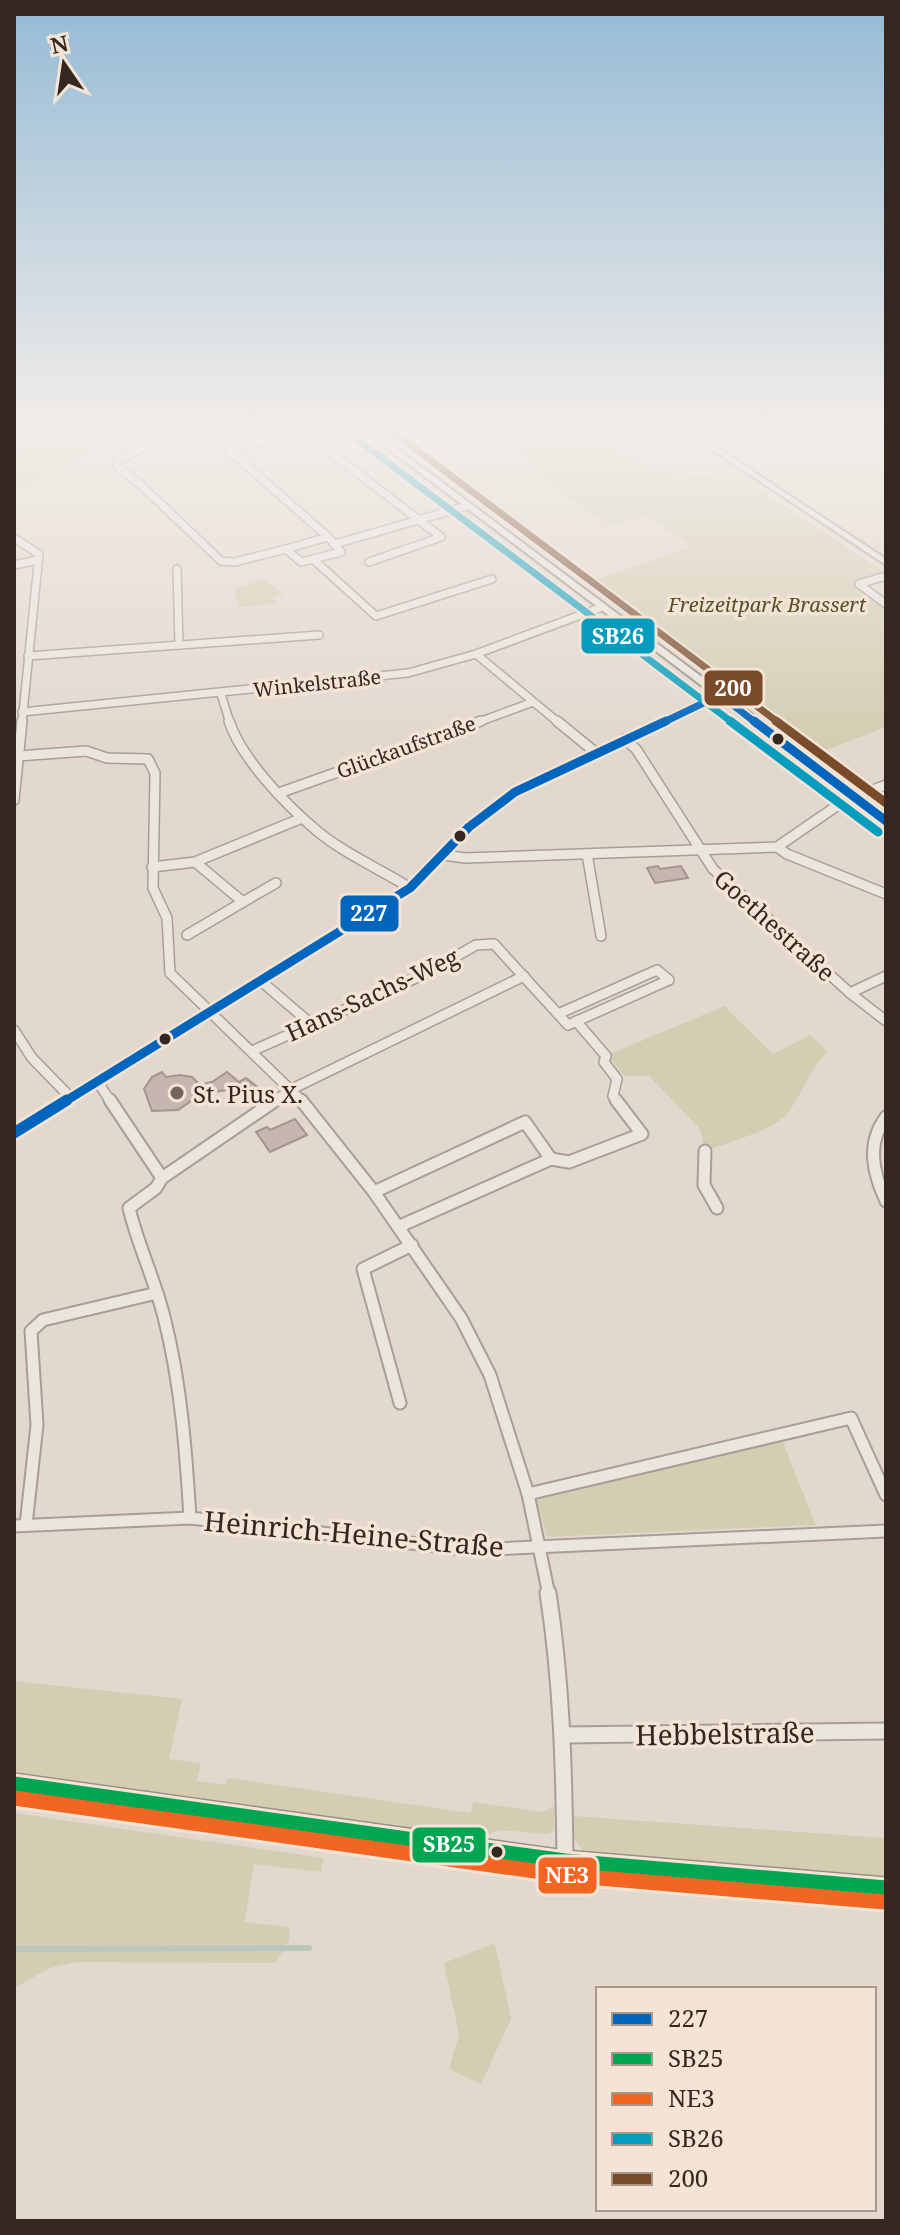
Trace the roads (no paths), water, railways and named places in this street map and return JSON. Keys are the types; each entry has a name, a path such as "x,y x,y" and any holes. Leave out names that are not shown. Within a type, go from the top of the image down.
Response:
{"main road":[{"path":"503,533 886,821"},
{"path":"14,1784 565,1861 886,1888"}],"street":[{"path":"192,533 221,561 235,562 328,537"},
{"path":"286,549 301,562 341,552 324,533"},
{"path":"335,544 372,533"},
{"path":"369,562 441,537 436,533"},
{"path":"841,533 886,563"},
{"path":"14,538 39,554 14,800"},
{"path":"14,565 38,560"},
{"path":"314,560 376,616 492,579"},
{"path":"177,569 179,645"},
{"path":"886,576 859,584 886,604"},
{"name":"Winkelstraße","path":"22,712 408,673 476,654 602,607"},
{"path":"28,656 300,632 319,635"},
{"path":"476,654 595,752"},
{"path":"14,686 24,685"},
{"path":"221,694 236,742 302,818 317,831 410,888"},
{"path":"14,1133 410,888 469,827 502,801 546,775 720,695"},
{"name":"Glückaufstraße","path":"279,793 533,702"},
{"name":"Goethestraße","path":"624,739 636,749 713,869 850,993 886,1021"},
{"path":"18,756 90,752 107,758 148,759 155,773 153,888 162,898 171,938 170,973 292,1089 374,1192 461,1318 490,1375 528,1494 541,1548 559,1661 564,1735 565,1861"},
{"path":"444,855 465,858 777,847 844,801 886,785"},
{"path":"152,867 195,862 302,818"},
{"path":"777,847 787,854 886,894"},
{"path":"587,854 601,936"},
{"path":"195,862 243,902"},
{"path":"187,935 276,883"},
{"name":"Hans-Sachs-Weg","path":"252,1051 425,974 476,945 494,944 524,976"},
{"path":"558,1014 657,970 669,980 572,1023"},
{"path":"190,1518 183,1403 157,1293 134,1232 129,1208 156,1188 162,1178 292,1089 524,976 558,1014 572,1023 606,1056 604,1062 617,1079 613,1096 642,1134 569,1162 551,1159 400,1226"},
{"path":"850,993 886,976"},
{"path":"261,981 310,1023"},
{"path":"14,1030 32,1058 71,1098"},
{"path":"97,1081 162,1178"},
{"path":"886,1117 874,1138 872,1152 873,1170 886,1201"},
{"path":"374,1192 525,1122 551,1159"},
{"path":"705,1151 704,1185 717,1208"},
{"path":"400,1403 363,1269 412,1245"},
{"path":"20,1526 37,1425 31,1331 43,1320 157,1293"},
{"path":"528,1494 851,1418 886,1495"},
{"name":"Heinrich-Heine-Straße","path":"20,1526 190,1518 471,1550 886,1531"},
{"name":"Hebbelstraße","path":"564,1735 886,1731"}],"waterway":[{"path":"14,1949 309,1948"}],"place":[{"name":"St. Pius X.","path":"177,1093"}],"park label":[{"name":"Freizeitpark Brassert","path":"767,604"}]}
